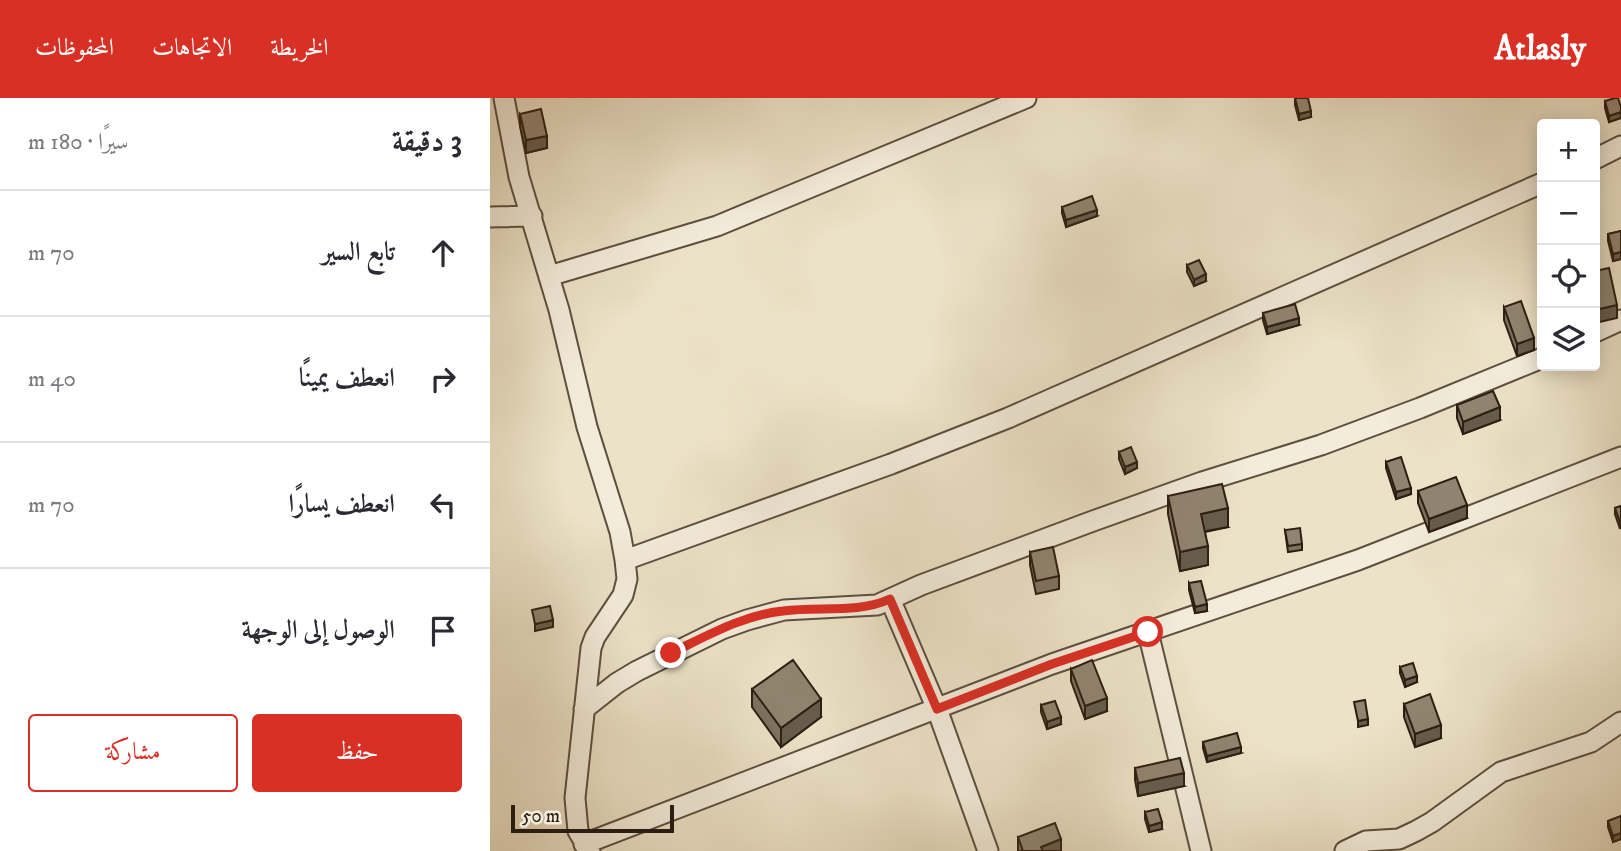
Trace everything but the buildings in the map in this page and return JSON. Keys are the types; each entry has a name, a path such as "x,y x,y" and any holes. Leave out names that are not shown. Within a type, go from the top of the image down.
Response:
{"street":[{"path":"549,275 717,226 1026,98"},
{"path":"505,100 515,160 549,275 587,427 620,532 625,559 627,579 623,595 595,637 591,648 575,798 578,831 587,848 1052,664 1358,560 1621,457"},
{"path":"1600,156 1621,146"},
{"path":"625,559 891,464 1008,418 1537,186"},
{"path":"490,217 532,216"},
{"path":"1600,330 1621,320"},
{"path":"584,709 637,671 722,629 784,610 868,607 1202,482 1321,444 1537,360"},
{"path":"890,599 937,709 988,851"},
{"path":"1148,632 1201,851"},
{"path":"1351,849 1366,841 1399,838 1416,831 1501,772 1591,741 1621,722"}],"route":[{"path":"671,653 722,629 766,614 784,610 868,607 890,599 937,709 1052,664 1148,632"}]}
